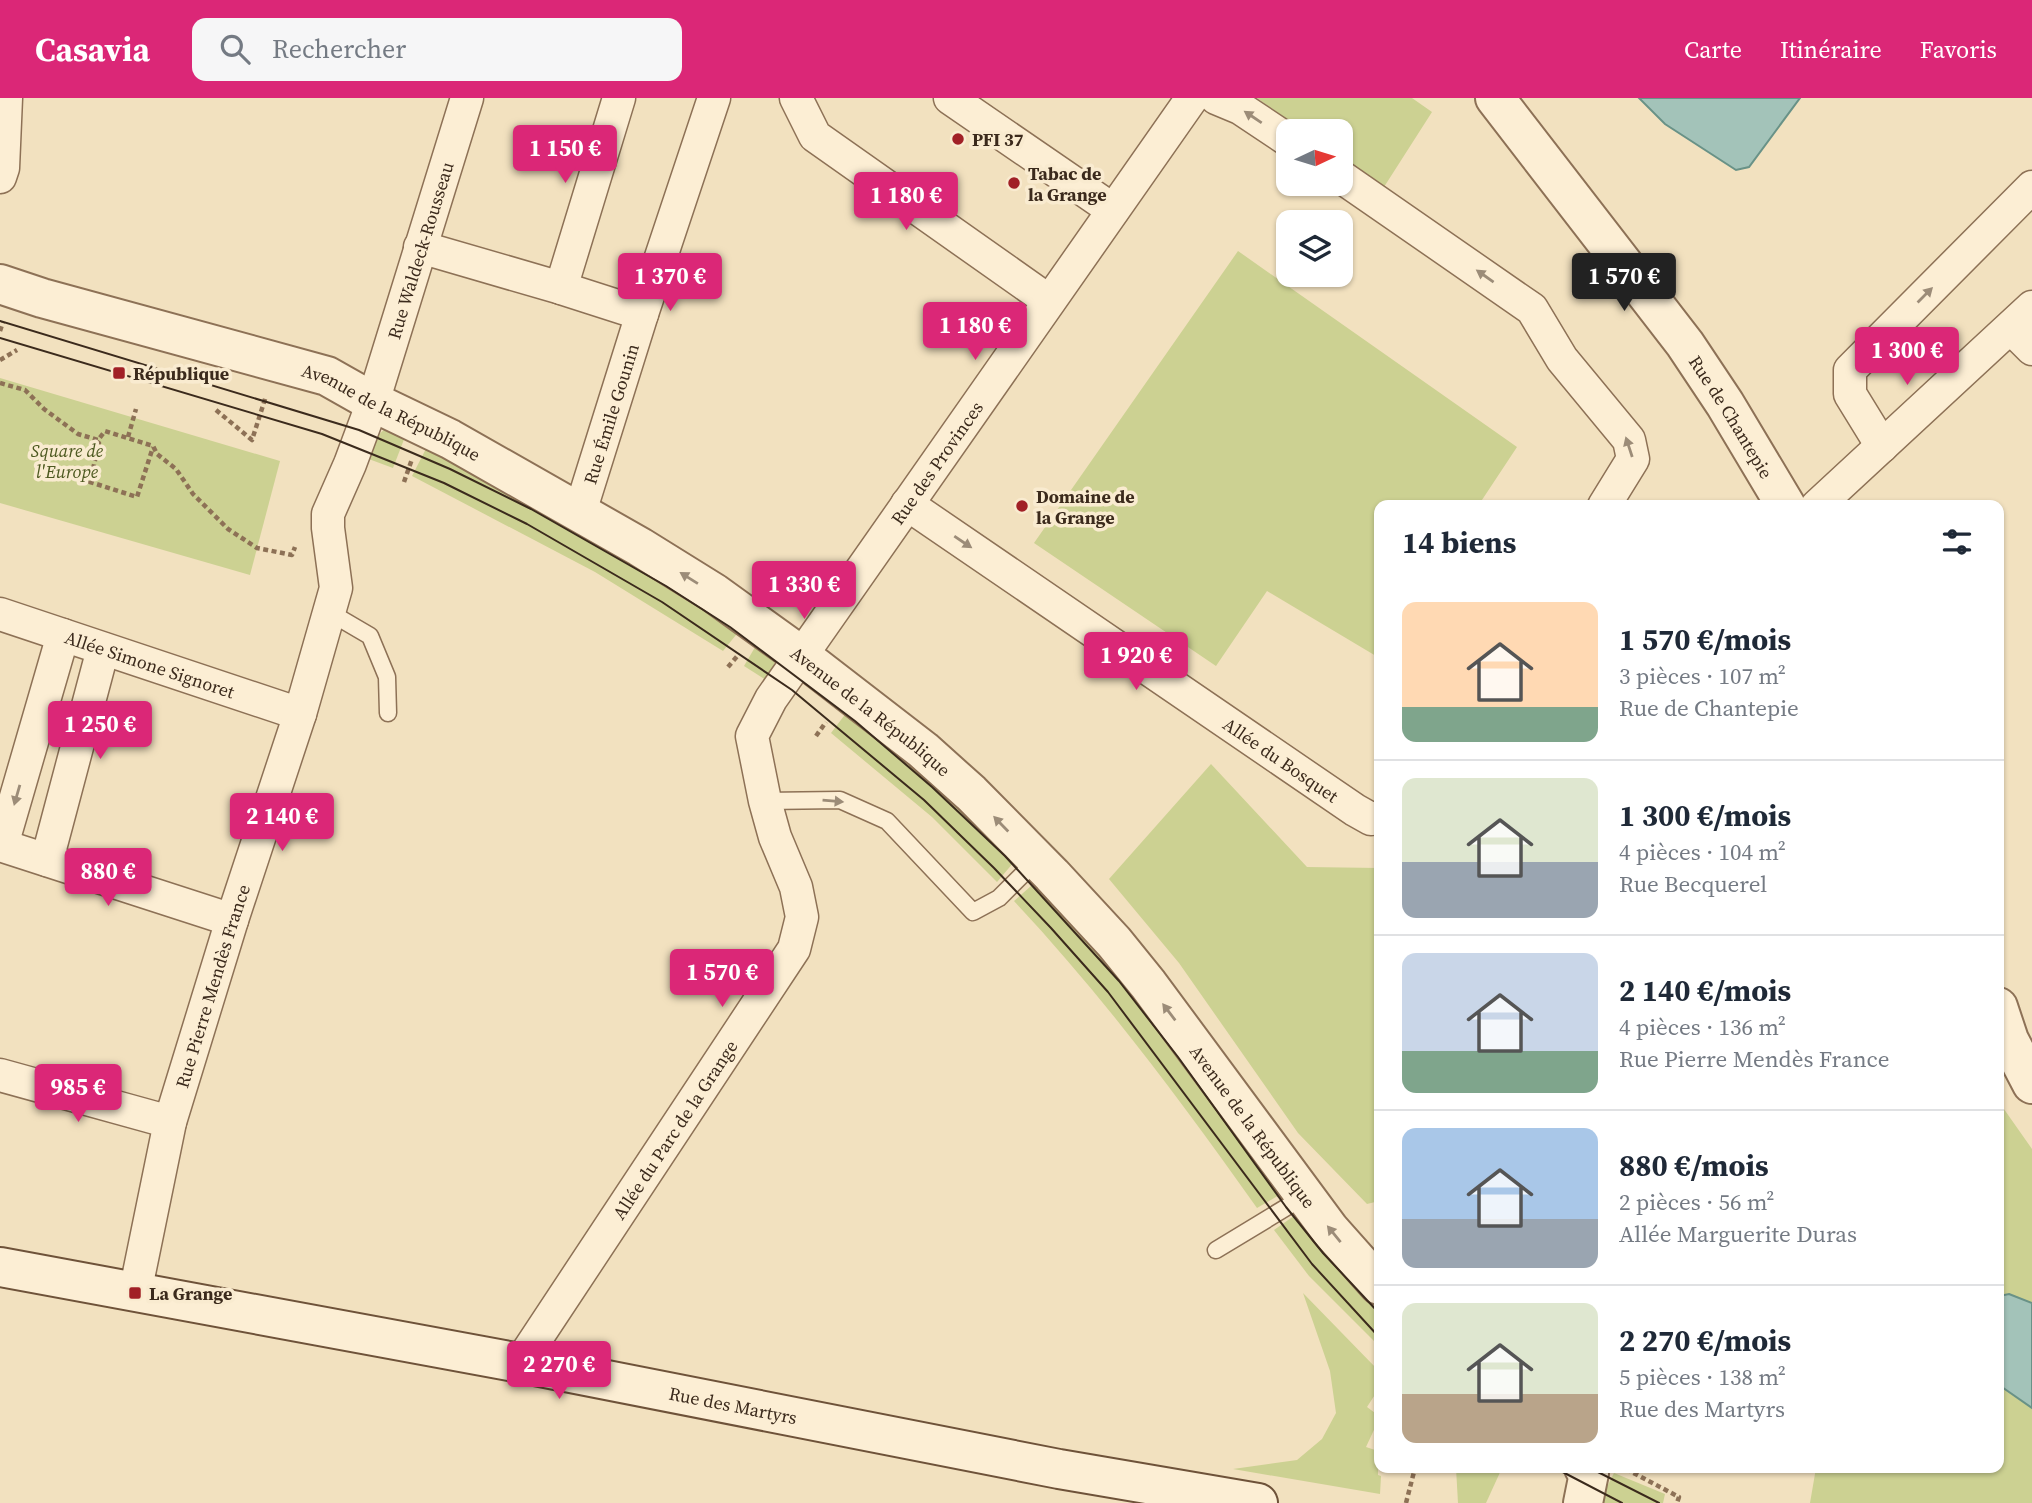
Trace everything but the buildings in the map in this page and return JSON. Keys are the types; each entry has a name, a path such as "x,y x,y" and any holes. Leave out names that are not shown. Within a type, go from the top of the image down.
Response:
{"street":[{"path":"0,177 3,168 6,98"},
{"name":"Rue Waldeck-Rousseau","path":"373,402 467,98"},
{"path":"561,288 619,98"},
{"name":"Rue Émile Gounin","path":"580,512 713,98"},
{"path":"950,98 1113,210"},
{"name":"Rue des Provinces","path":"800,655 1192,98"},
{"path":"1216,98 1240,108 1276,133"},
{"name":"Rue de Chantepie","path":"1495,98 1685,344 1725,404 1782,500"},
{"path":"802,111 814,136 1049,301"},
{"path":"1353,185 1532,309 1562,359 1629,440 1633,459 1608,500"},
{"path":"1882,446 1850,394 1850,370 2032,187"},
{"path":"420,247 642,314"},
{"name":"Avenue de la République","path":"0,284 327,376 373,402 450,439 580,512 714,593 800,655 923,750 971,793 1114,942 1330,1230 1374,1279"},
{"path":"1824,500 1882,446 2025,328"},
{"name":"Rue Pierre Mendès France","path":"135,1293 170,1122 232,920 300,714 337,588 328,514 351,464 373,402"},
{"name":"Allée du Bosquet","path":"907,504 1355,810 1374,819"},
{"name":"Allée Simone Signoret","path":"0,614 300,714"},
{"path":"63,635 1,845 232,920"},
{"path":"47,860 103,649"},
{"name":"Allée du Parc de la Grange","path":"520,1363 793,949 802,916 796,887 775,837 765,801 752,736 771,699 800,655"},
{"path":"2004,1025 2032,1084"},
{"path":"0,1075 170,1122"},
{"name":"Rue des Martyrs","path":"0,1267 520,1363 1127,1492 1258,1503"}],"lane":[{"path":"330,612 370,636 387,677 388,713"},
{"path":"765,801 840,800 887,821 973,912 999,898 1037,860"},
{"path":"1216,1250 1305,1196"}],"path":[{"path":"0,360 17,350"},
{"path":"216,410 252,440 271,381 274,362"},
{"path":"0,383 25,390 44,409 78,434 98,440 105,431 153,446 157,454 176,469 193,494 228,529 257,548"},
{"path":"128,437 136,409"},
{"path":"92,438 99,443 90,482 137,497 153,446"},
{"path":"1406,1503 1414,1473"},
{"path":"1632,1473 1678,1497 1677,1503"}],"green space":[{"path":"1257,98 1412,98 1432,112 1384,187 1353,165 1353,119 1287,119"},
{"path":"1238,251 1276,278 1276,287 1289,287 1517,447 1482,500 1374,500 1374,655 1267,591 1216,666 1034,543"},
{"name":"Square de l'Europe","path":"0,378 280,461 250,575 0,503"},
{"path":"390,426 408,429 393,468 366,458 375,439"},
{"path":"431,439 744,625 723,651 595,572 412,476"},
{"path":"761,637 775,652 774,670 769,682 744,666"},
{"path":"850,708 1019,856 997,882 932,817 831,733"},
{"path":"1211,764 1307,867 1374,868 1374,1202 1367,1204 1298,1133 1179,963 1109,879"},
{"path":"1040,878 1129,972 1286,1191 1257,1208 1141,1050 1079,974 1014,901"},
{"path":"2004,1109 2032,1149 2032,1503 1810,1503 1815,1473 2004,1473"},
{"path":"1301,1211 1374,1297 1374,1341 1309,1276 1274,1230"},
{"path":"1303,1293 1374,1366 1374,1396 1367,1407 1374,1412 1374,1430 1366,1447 1374,1450 1374,1473 1381,1476 1380,1494 1233,1469 1297,1460 1322,1439 1336,1413 1330,1371"},
{"path":"1456,1473 1500,1473 1486,1503 1458,1503"},
{"path":"1614,1473 1665,1494 1663,1503 1599,1503"}],"water":[{"path":"1639,98 1800,98 1749,167 1736,170 1665,124"},
{"path":"2009,1294 2032,1303 2032,1408 2004,1388 2004,1295"}],"tram line":[{"path":"0,321 359,430 450,469 531,509 666,586 730,627 855,721 932,787 1005,856 1119,981 1178,1057 1286,1207 1323,1253 1374,1308"},
{"path":"0,338 322,434 444,483 527,524 662,602 792,690 924,800 1051,928 1108,992 1312,1264 1374,1332"},
{"path":"1565,1473 1622,1503"},
{"path":"1600,1473 1659,1503"}],"place":[{"name":"PFI 37","path":"958,139"},
{"name":"Tabac de la Grange","path":"1014,183"},
{"name":"République","path":"119,373"},
{"name":"Domaine de la Grange","path":"1022,506"},
{"name":"La Grange","path":"135,1293"}]}
